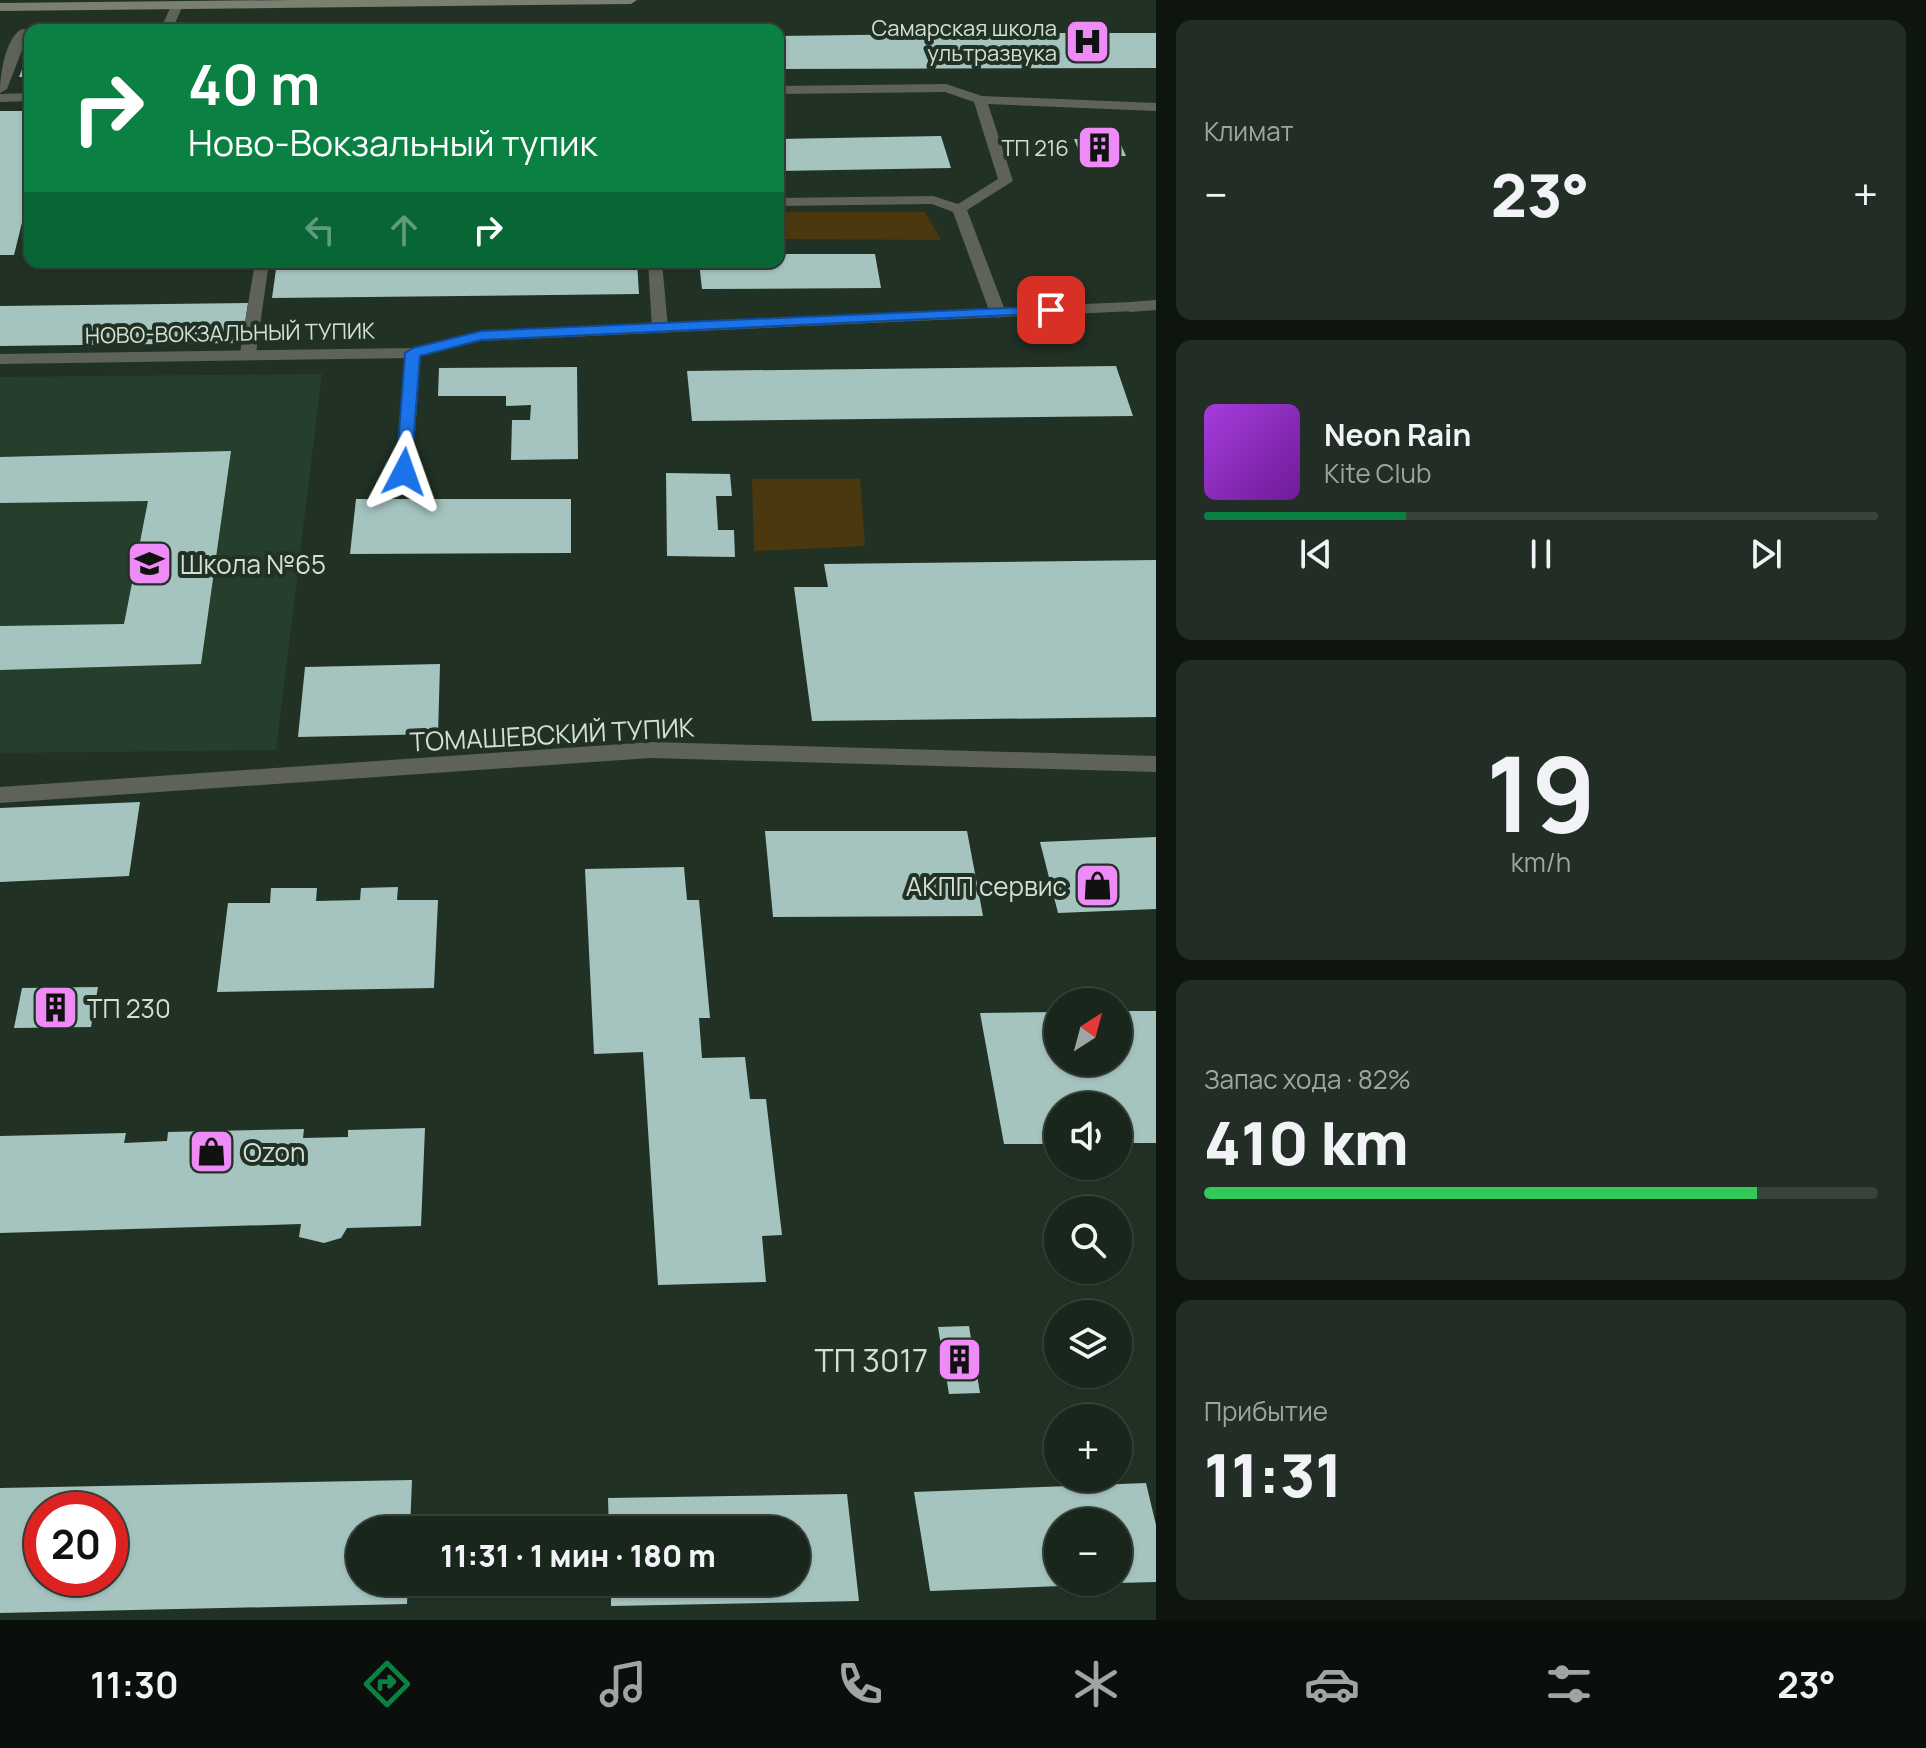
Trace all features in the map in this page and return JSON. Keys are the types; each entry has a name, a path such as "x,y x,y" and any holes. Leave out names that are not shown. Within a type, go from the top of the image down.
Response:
{"main road":[{"path":"0,7 631,0"}],"street":[{"path":"169,24 177,5"},
{"path":"0,89 24,33"},
{"path":"784,90 946,88 980,100 1156,107"},
{"path":"0,98 24,97"},
{"path":"784,202 933,200 959,209 1006,181 980,100"},
{"path":"959,209 998,313"},
{"path":"248,353 261,268"},
{"path":"655,268 660,328"},
{"name":"НОВО-ВОКЗАЛЬНЫЙ ТУПИК","path":"0,359 413,353 481,336 1156,305"},
{"path":"404,472 413,353"},
{"name":"ТОМАШЕВСКИЙ ТУПИК","path":"0,795 651,750 1156,764"}],"shaded area":[{"path":"784,212 925,212 941,240 784,239"},
{"name":"Школа №65","path":"322,374 276,750 0,753 0,377"},
{"path":"752,479 860,479 865,546 754,551"}],"building":[{"path":"1156,33 1156,68 784,69 784,36"},
{"path":"0,111 24,111 24,214 14,255 0,255"},
{"path":"941,136 951,168 784,171 784,139"},
{"name":"ТП 216","path":"1118,138 1126,156 1081,157 1074,139"},
{"path":"784,254 875,254 881,288 702,289 700,268 784,268"},
{"path":"276,268 637,268 639,294 272,298"},
{"path":"248,303 242,343 0,346 0,306"},
{"path":"1116,366 1133,416 692,421 687,371"},
{"path":"577,367 578,459 511,460 512,420 530,420 531,405 506,406 506,396 438,396 439,368"},
{"path":"231,451 201,664 0,670 0,626 124,624 148,501 0,503 0,457"},
{"path":"666,473 730,474 732,496 716,496 718,530 734,530 735,557 667,556"},
{"path":"356,499 571,499 571,553 350,554"},
{"path":"1156,560 1156,717 812,721 794,587 828,587 824,564"},
{"path":"440,664 438,734 298,737 305,667"},
{"path":"140,802 129,876 0,882 0,808"},
{"path":"765,831 967,831 983,916 773,917"},
{"path":"1156,837 1156,909 1058,913 1040,842"},
{"path":"684,867 687,900 699,900 710,1018 699,1018 702,1058 745,1057 750,1099 766,1099 782,1235 762,1236 766,1282 658,1285 643,1052 594,1054 585,869"},
{"path":"398,887 397,900 438,900 434,988 217,992 228,903 270,903 271,888 317,888 316,901 360,900 361,888"},
{"name":"ТП 230","path":"98,987 91,1027 14,1028 22,988"},
{"path":"1132,1011 1156,1011 1156,1143 1132,1143 1132,1092 1044,1092 1044,1144 1004,1144 980,1013 1044,1012 1044,1076 1132,1076"},
{"path":"425,1128 421,1226 347,1228 341,1238 324,1243 299,1237 301,1224 0,1233 0,1136 126,1133 124,1143 167,1141 168,1132 304,1129 303,1138 348,1137 348,1130"},
{"name":"ТП 3017","path":"969,1326 980,1393 949,1394 938,1327"},
{"path":"412,1480 411,1516 346,1516 346,1596 407,1596 407,1604 0,1613 0,1488"},
{"path":"1146,1483 1156,1525 1156,1582 1132,1583 1132,1508 1044,1508 1044,1587 930,1591 914,1492 1044,1487 1044,1492 1132,1492 1132,1484"},
{"path":"847,1494 859,1601 611,1606 611,1596 810,1596 810,1516 609,1516 608,1498"}],"place":[{"name":"Самарская школа ультразвука","path":"1088,41"},
{"name":"ТП 216","path":"1100,148"},
{"name":"Школа №65","path":"149,564"},
{"name":"АКПП сервис","path":"1098,886"},
{"name":"ТП 230","path":"56,1008"},
{"name":"Ozon","path":"212,1152"},
{"name":"ТП 3017","path":"959,1360"}],"route":[{"path":"404,472 413,353 481,336 1051,310"}]}
